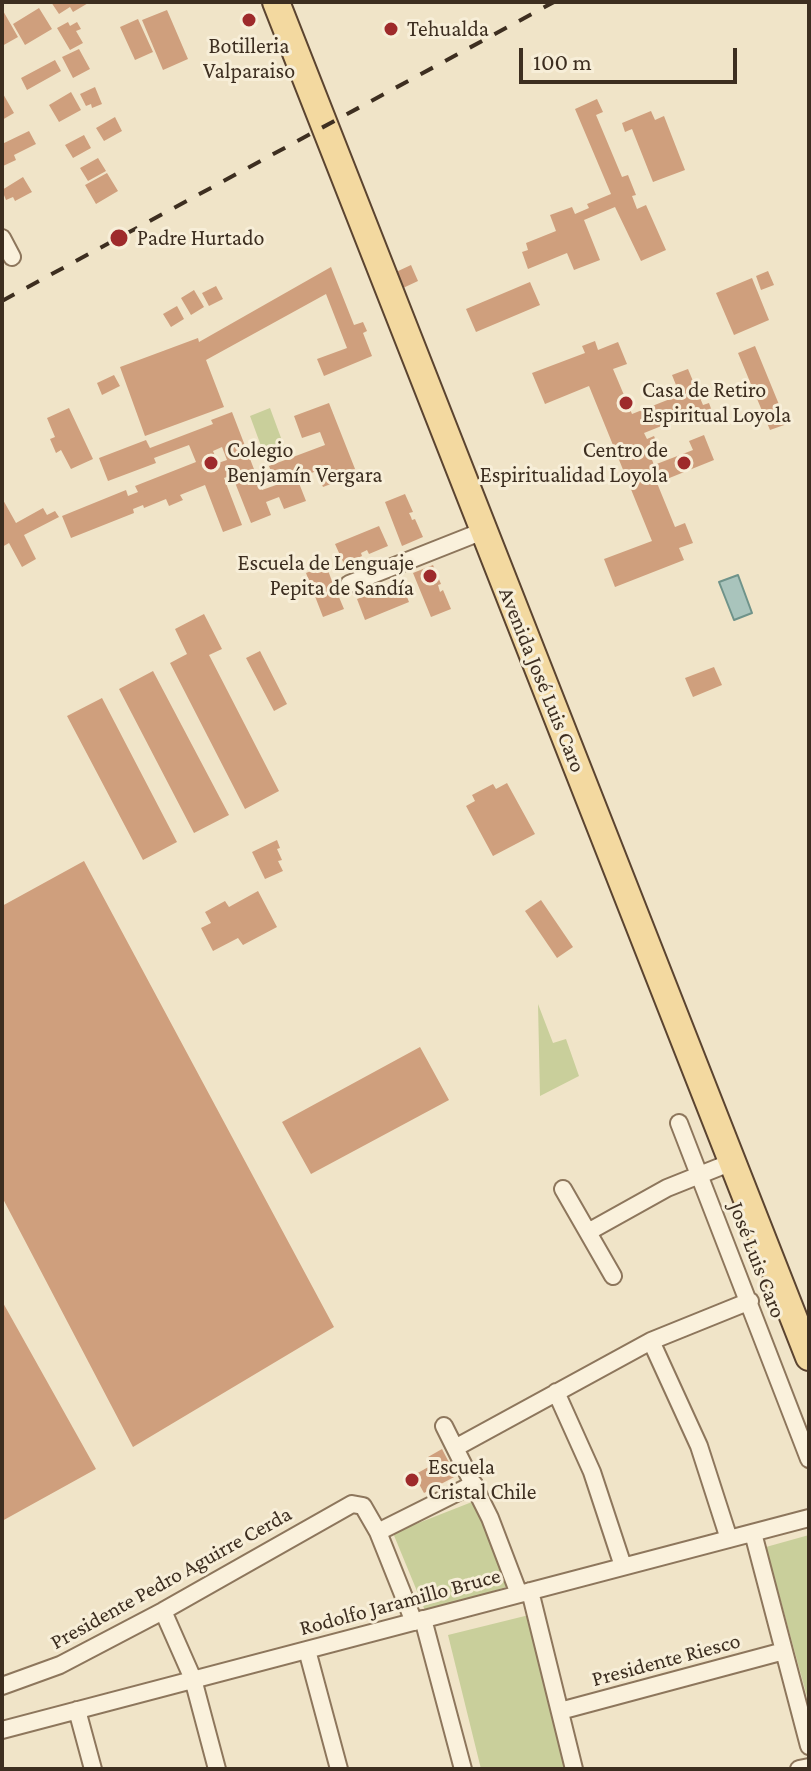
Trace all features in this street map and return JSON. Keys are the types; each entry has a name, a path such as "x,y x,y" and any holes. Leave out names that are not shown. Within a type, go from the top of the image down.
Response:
{"main road":[{"name":"Avenida José Luis Caro","path":"276,2 809,1357"}],"street":[{"path":"2,238 12,257"},
{"path":"349,584 483,531"},
{"name":"José Luis Caro","path":"679,1123 809,1459"},
{"path":"588,1232 667,1188 732,1162"},
{"path":"563,1189 613,1276"},
{"path":"455,1448 651,1341 750,1301"},
{"path":"651,1341 699,1446 729,1539"},
{"path":"556,1392 592,1472 623,1566"},
{"path":"444,1426 524,1593 574,1769"},
{"path":"463,1769 419,1620 378,1532 474,1484"},
{"name":"Presidente Pedro Aguirre Cerda","path":"2,1686 60,1665 163,1611 348,1506 359,1504 378,1532"},
{"name":"Rodolfo Jaramillo Bruce","path":"2,1730 809,1518"},
{"path":"753,1533 809,1746"},
{"path":"163,1611 193,1679 217,1769"},
{"path":"307,1650 339,1769"},
{"name":"Presidente Riesco","path":"560,1711 784,1651"},
{"path":"77,1710 93,1769"},
{"path":"799,1769 809,1767"}],"green space":[{"path":"270,408 284,446 264,454 250,416"},
{"path":"538,1004 553,1043 566,1039 579,1076 540,1096"},
{"path":"477,1500 512,1585 426,1613 393,1533"},
{"path":"809,1535 809,1704 766,1547"},
{"path":"529,1615 567,1769 481,1769 448,1635"}],"water":[{"path":"738,575 752,613 734,620 719,582"}],"building":[{"path":"51,2 90,2 73,12 70,7 59,14"},
{"path":"39,8 52,29 25,45 13,24"},
{"path":"2,9 18,37 2,46"},
{"path":"167,10 188,59 163,70 142,20"},
{"path":"138,19 153,52 135,60 120,27"},
{"path":"68,22 70,26 77,22 81,29 76,31 83,43 70,50 57,28"},
{"path":"79,49 90,69 73,78 62,57"},
{"path":"55,60 61,71 27,90 21,78"},
{"path":"95,87 102,104 92,108 91,104 86,106 80,94"},
{"path":"2,92 14,113 2,120"},
{"path":"71,92 81,110 59,122 49,105"},
{"path":"597,99 603,112 596,115 622,177 628,175 636,195 632,196 637,209 646,205 666,250 641,261 615,207 584,220 600,260 574,270 567,253 528,269 522,252 528,250 526,243 556,231 550,215 572,207 575,214 589,208 587,204 611,194 575,109"},
{"path":"651,111 655,120 664,116 685,170 653,182 632,129 625,132 622,123"},
{"path":"115,117 122,131 104,141 96,128"},
{"path":"29,131 36,144 14,155 16,160 3,166 2,144"},
{"path":"84,135 91,148 73,158 65,145"},
{"path":"98,158 106,171 88,181 80,168"},
{"path":"107,173 118,191 96,204 85,185"},
{"path":"23,177 32,192 15,201 13,197 6,200 2,190"},
{"path":"411,265 418,281 403,288 396,272"},
{"path":"331,267 354,325 363,322 367,331 363,333 372,356 324,376 317,359 347,348 326,294 206,360 224,407 145,436 120,367 198,338 199,342"},
{"path":"768,271 774,285 761,290 756,276"},
{"path":"752,278 769,320 734,335 716,293"},
{"path":"530,282 540,305 476,332 466,309"},
{"path":"216,286 223,299 209,306 202,293"},
{"path":"194,290 204,307 191,315 181,298"},
{"path":"177,306 184,319 171,327 163,314"},
{"name":"Centro de Espiritualidad Loyola","path":"595,341 598,350 618,342 627,364 613,369 632,414 680,395 672,375 688,369 703,405 709,403 713,414 687,424 684,417 644,433 647,439 654,436 659,448 649,452 654,465 693,450 689,441 704,435 714,460 657,483 675,527 685,523 693,543 679,548 684,560 615,587 604,559 652,541 589,386 545,404 532,373 585,353 582,346"},
{"path":"755,346 787,424 770,430 738,353"},
{"path":"114,375 120,386 102,395 97,383"},
{"path":"329,403 357,474 323,487 317,471 297,478 306,501 284,509 279,497 266,502 271,515 251,523 232,475 224,478 242,525 223,532 205,485 180,495 183,500 169,506 166,499 144,508 143,505 133,509 134,513 71,538 62,516 126,490 128,496 138,492 135,486 196,462 189,445 154,458 156,463 108,481 99,458 146,440 150,448 213,424 211,420 232,412 262,490 276,485 269,466 325,445 320,432 302,438 294,416","holes":["222,447 227,460 218,463 213,451"]},
{"path":"69,408 93,459 71,469 61,450 56,453 50,439 55,437 47,418"},
{"path":"405,494 413,512 409,513 423,537 402,546 385,502"},
{"path":"2,498 16,523 43,508 47,515 55,511 59,517 24,535 36,559 22,567 9,543 2,547"},
{"path":"379,526 388,546 369,554 367,550 361,553 362,556 344,564 335,544"},
{"path":"326,565 333,584 330,585 333,591 336,590 344,609 323,617 306,573"},
{"path":"433,565 441,584 438,585 440,592 443,590 451,609 431,617 413,573"},
{"path":"401,582 409,602 365,620 357,599 376,592 377,595 383,592 382,589"},
{"path":"204,614 222,649 209,655 279,791 245,809 170,663 187,654 175,629"},
{"path":"260,651 287,704 274,711 246,658"},
{"path":"714,667 722,685 693,697 685,678"},
{"path":"153,671 229,815 194,833 119,689"},
{"path":"102,698 177,842 143,860 67,716"},
{"path":"507,783 535,834 493,856 466,806 475,801 472,795 493,784 496,789"},
{"path":"277,840 282,860 278,861 283,871 265,879 252,852"},
{"path":"84,861 334,1327 133,1447 2,1197 2,906"},
{"path":"258,891 277,927 243,945 238,938 213,951 201,928 211,923 205,912 225,901 229,907"},
{"path":"541,900 573,947 557,958 525,911"},
{"path":"420,1047 449,1100 311,1174 282,1122"},
{"path":"2,1301 96,1469 2,1521"},
{"path":"442,1449 456,1476 424,1493 414,1475 432,1465 428,1457"}],"railway":[{"path":"2,301 554,2"}],"place":[{"name":"Botilleria Valparaiso","path":"249,20"},
{"name":"Tehualda","path":"391,29"},
{"name":"Padre Hurtado","path":"119,238"},
{"name":"Casa de Retiro Espiritual Loyola","path":"626,403"},
{"name":"Colegio Benjamín Vergara","path":"211,463"},
{"name":"Centro de Espiritualidad Loyola","path":"684,463"},
{"name":"Escuela de Lenguaje Pepita de Sandía","path":"430,576"},
{"name":"Escuela Cristal Chile","path":"412,1480"}]}
